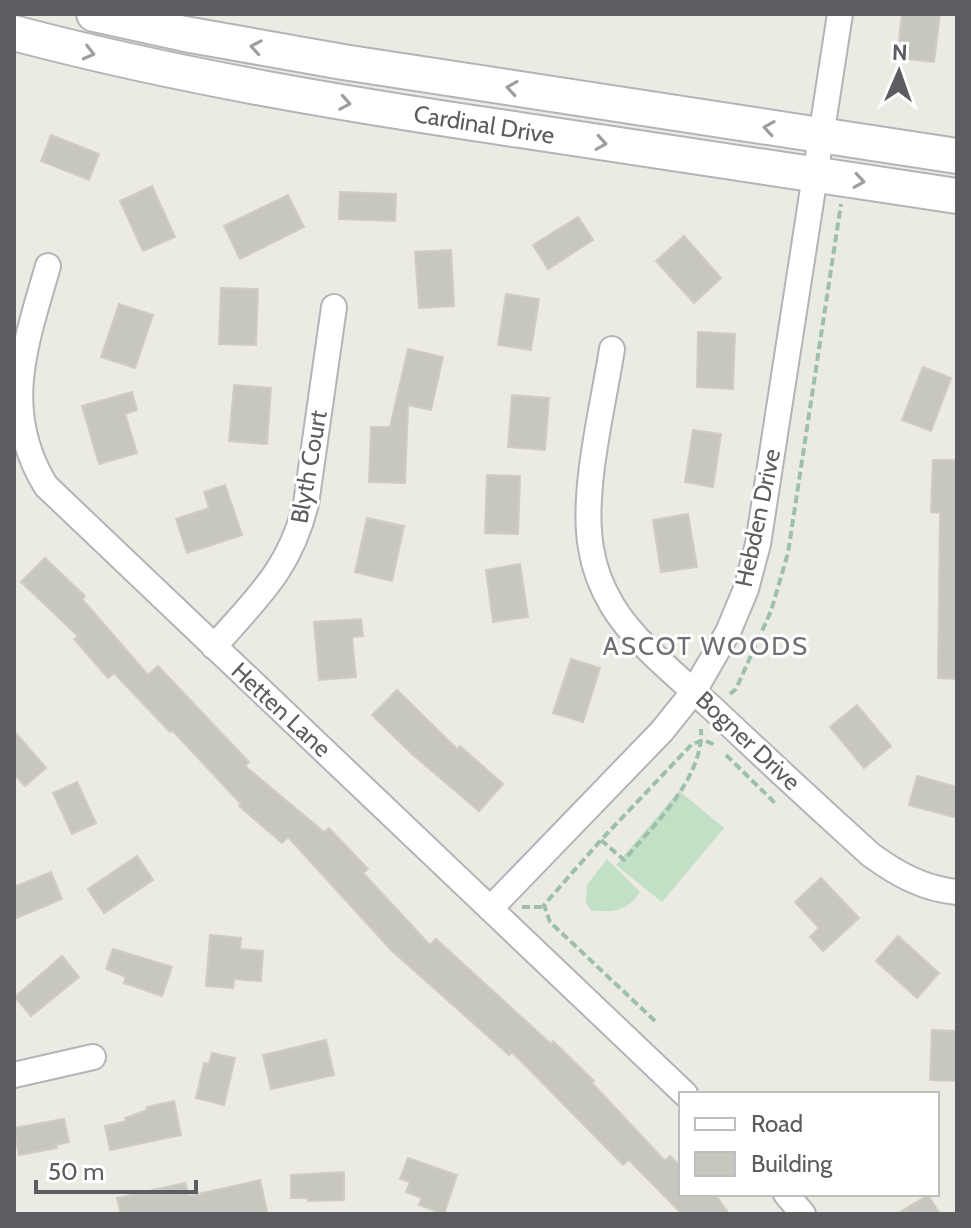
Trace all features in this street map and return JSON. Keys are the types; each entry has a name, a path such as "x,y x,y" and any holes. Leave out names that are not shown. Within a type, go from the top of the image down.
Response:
{"main road":[{"name":"Cardinal Drive","path":"94,14 185,34 343,62 957,156"},
{"name":"Cardinal Drive","path":"14,33 91,54 223,82 404,113 957,196"}],"street":[{"name":"Hebden Drive","path":"491,908 662,731 694,691 728,632 746,589 758,544 840,14"},
{"name":"Hetten Lane","path":"48,266 17,374 14,399 16,424 23,448 46,486 683,1092"},
{"name":"Blyth Court","path":"214,647 275,578 299,532 306,504 334,307"},
{"name":"Bogner Drive","path":"612,349 588,521 591,550 613,606 630,630 871,855 894,872 919,884 957,892"},
{"path":"14,1075 93,1057"},
{"path":"788,1196 803,1214"}],"path":[{"path":"729,694 736,689 760,638 780,585 788,553 839,213 845,201"},
{"path":"601,840 624,860 681,792 701,740 701,727"},
{"path":"655,1021 550,922 545,912 546,900 692,744 701,740 719,748 776,804"}],"green space":[{"path":"679,791 724,828 662,902 616,865"},
{"path":"607,859 640,892 619,909 591,910 586,903 587,885"}],"building":[{"path":"902,14 940,14 934,62 897,58"},
{"path":"51,135 99,154 89,180 41,161"},
{"path":"152,186 175,237 143,251 120,201"},
{"path":"340,192 396,194 395,221 339,219"},
{"path":"288,195 304,227 240,259 224,226"},
{"path":"578,217 593,240 548,269 533,245"},
{"path":"684,236 721,278 694,303 656,261"},
{"path":"451,250 454,306 419,308 415,252"},
{"path":"221,288 258,289 256,345 219,344"},
{"path":"506,294 539,299 531,350 498,345"},
{"path":"119,304 153,315 135,368 101,357"},
{"path":"698,332 735,334 733,389 697,387"},
{"path":"408,349 443,357 431,410 408,405 405,483 369,482 371,427 390,427"},
{"path":"923,367 951,378 931,431 902,420"},
{"path":"234,385 271,388 267,444 229,441"},
{"path":"132,392 137,410 125,414 137,453 99,464 82,406"},
{"path":"512,395 549,398 545,450 508,447"},
{"path":"693,430 721,434 713,487 685,482"},
{"path":"933,460 957,460 957,679 938,678 940,513 931,512"},
{"path":"487,475 520,476 518,534 485,533"},
{"path":"225,485 242,535 187,553 176,519 209,508 204,492"},
{"path":"688,514 697,567 661,572 653,520"},
{"path":"367,518 404,526 392,581 355,572"},
{"path":"45,558 85,596 82,599 148,675 158,666 249,762 245,766 324,832 329,828 368,869 363,873 430,945 436,939 551,1044 553,1041 594,1081 592,1083 665,1161 670,1156 679,1165 679,1196 716,1196 729,1214 682,1214 629,1160 623,1165 512,1052 509,1055 391,950 288,837 282,843 239,806 241,804 172,730 170,732 114,673 108,678 74,639 78,636 21,582"},
{"path":"520,564 528,617 493,622 486,570"},
{"path":"361,619 363,636 352,637 356,677 319,680 314,622"},
{"path":"571,659 600,668 583,722 553,713"},
{"path":"397,690 457,749 460,746 503,784 479,811 372,715"},
{"path":"857,705 891,746 864,768 830,727"},
{"path":"14,731 46,768 25,786 14,774"},
{"path":"917,776 957,787 957,818 909,805"},
{"path":"77,782 96,823 72,834 53,793"},
{"path":"137,856 153,880 104,913 88,889"},
{"path":"51,872 62,899 14,919 14,887"},
{"path":"821,878 859,918 823,951 810,937 819,928 795,902"},
{"path":"210,935 241,938 240,949 263,951 261,981 234,979 233,988 206,986"},
{"path":"898,936 939,973 917,998 876,961"},
{"path":"113,949 172,967 162,996 124,983 126,977 106,969"},
{"path":"62,956 79,977 31,1016 15,997"},
{"path":"932,1030 957,1031 957,1081 930,1080"},
{"path":"326,1040 334,1075 271,1089 263,1055"},
{"path":"212,1053 235,1058 224,1105 196,1098 204,1063 209,1064"},
{"path":"174,1101 181,1135 110,1150 105,1126 126,1121 125,1118 147,1110 147,1107"},
{"path":"64,1119 69,1142 56,1145 57,1148 19,1155 14,1128"},
{"path":"408,1158 457,1175 444,1214 419,1205 422,1198 406,1192 410,1182 400,1179"},
{"path":"344,1172 344,1200 291,1198 291,1175"},
{"path":"260,1180 267,1211 253,1214 121,1214 117,1198 185,1183 189,1196"},
{"path":"929,1196 940,1214 897,1214"}],"district":[{"name":"ASCOT WOODS","path":"706,646"}]}
